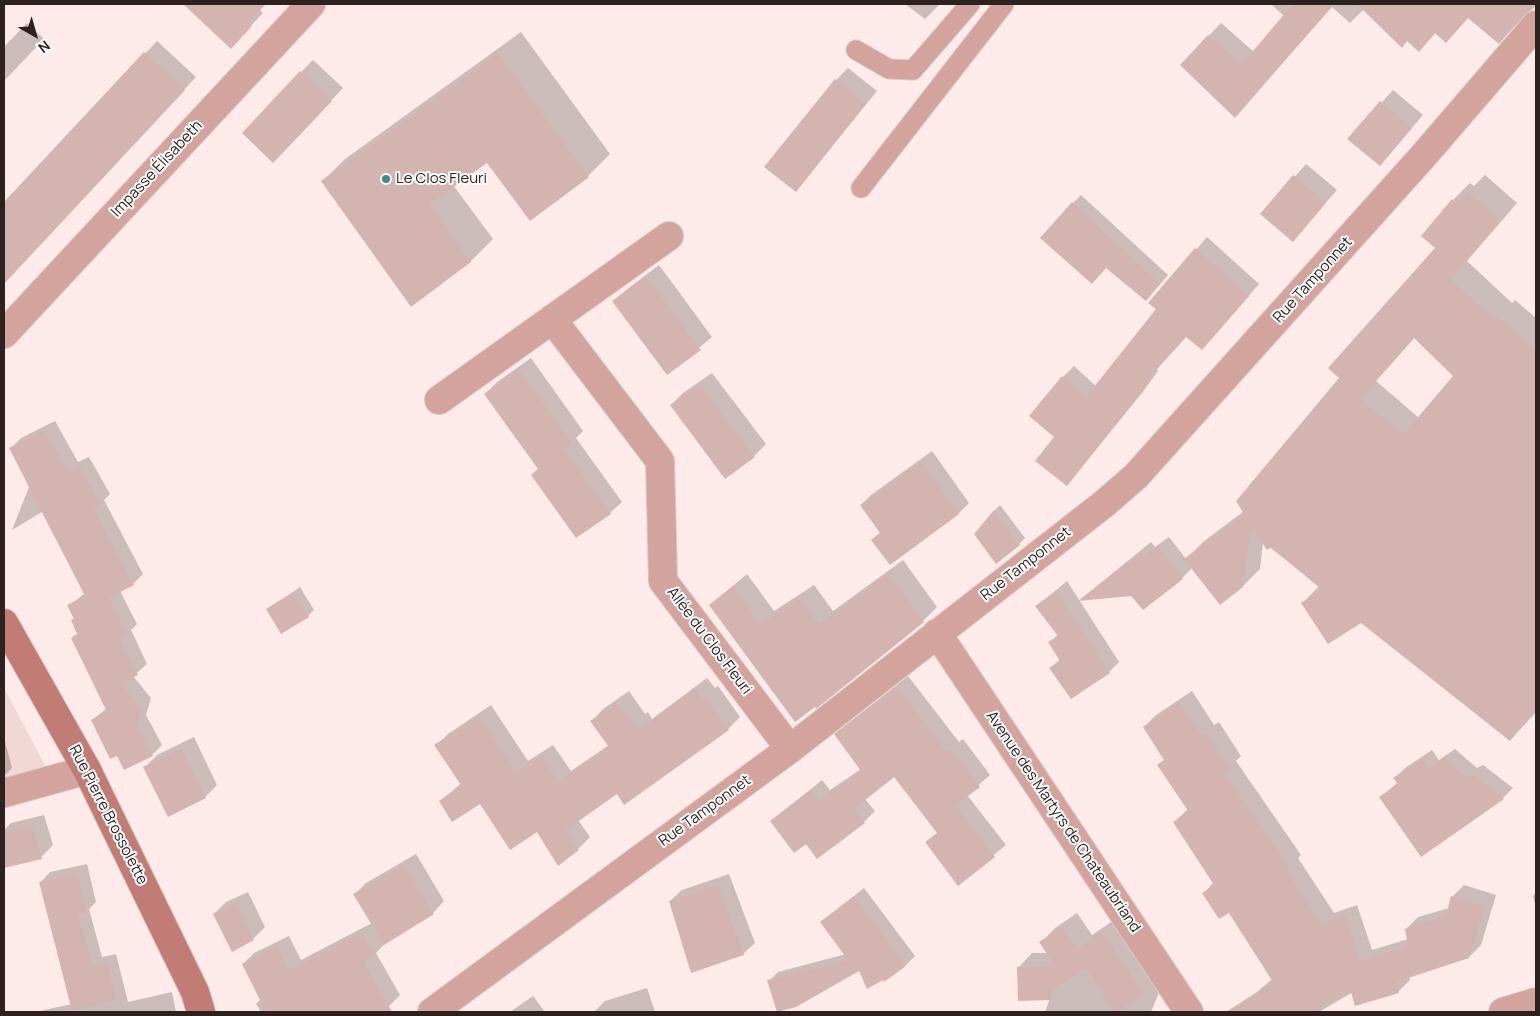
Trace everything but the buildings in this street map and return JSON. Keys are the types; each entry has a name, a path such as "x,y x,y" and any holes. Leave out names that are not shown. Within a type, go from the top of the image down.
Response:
{"street":[{"name":"Impasse Élisabeth","path":"4,334 310,4"},
{"name":"Rue Tamponnet","path":"432,1012 790,749 1105,503 1136,476 1425,154 1536,25"},
{"path":"439,400 669,236"},
{"name":"Allée du Clos Fleuri","path":"552,319 660,461 663,581 790,749"},
{"name":"Rue Pierre Brossolette","path":"4,622 87,770 195,992 201,1012"},
{"name":"Avenue des Martyrs de Chateaubriand","path":"937,633 1189,1012"},
{"path":"4,793 87,770"},
{"path":"1503,1012 1536,1002"}],"lane":[{"path":"856,50 889,69 913,70 970,4"},
{"path":"861,188 1004,4"}],"shaded area":[{"path":"4,688 47,769 4,780"}],"place":[{"name":"Le Clos Fleuri","path":"386,179"}]}
